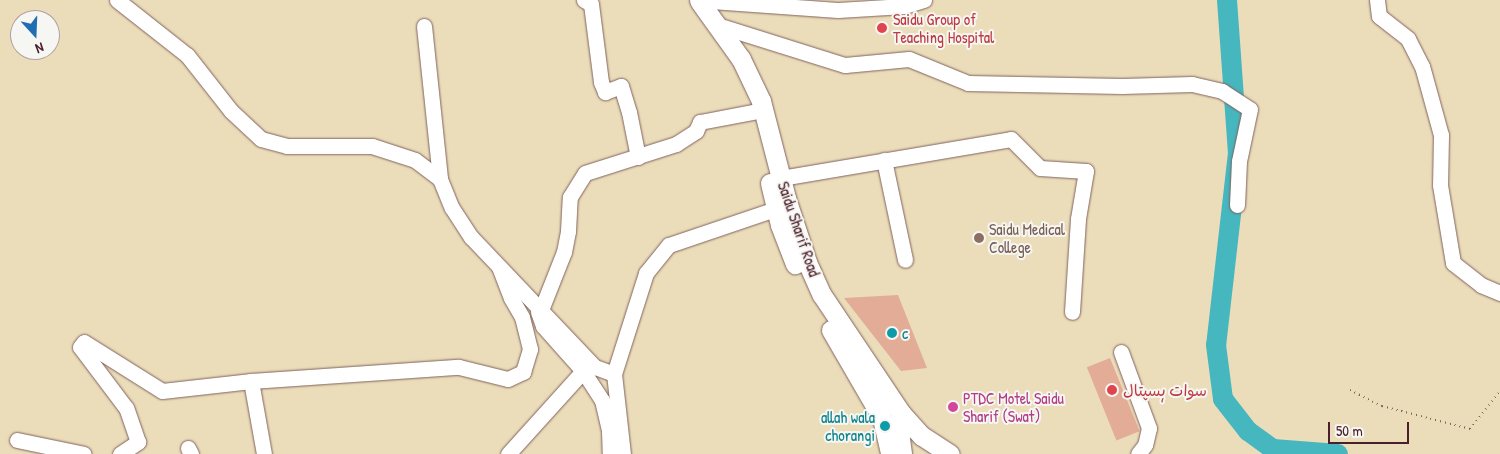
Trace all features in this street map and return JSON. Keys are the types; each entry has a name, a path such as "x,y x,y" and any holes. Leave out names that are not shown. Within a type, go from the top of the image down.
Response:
{"main road":[{"name":"Saidu Sharif Road","path":"699,1 741,59 761,101 781,178 782,207"},
{"path":"699,1 702,20 734,69 753,112 782,207 796,265 825,310 901,413 922,436 950,454"},
{"path":"825,310 897,449"},
{"path":"897,449 901,413"}],"street":[{"path":"117,0 187,55 231,111 261,139 287,146 372,146 415,160 440,179"},
{"path":"584,0 591,4 601,82 605,92 620,86 629,112 638,157"},
{"path":"699,1 838,10 904,6 924,0"},
{"path":"1377,0 1379,16 1408,40 1422,66 1441,135 1440,185 1454,262 1481,285 1500,293"},
{"path":"717,25 845,66 909,59 968,83 1122,86 1192,84 1222,91 1250,109 1239,160 1237,205"},
{"path":"424,26 440,179 452,208 471,237 595,367 614,374"},
{"path":"610,454 609,431 602,400 583,371 543,326 539,308 564,252 568,231 570,197 585,172 676,144 696,131 700,122 753,112"},
{"path":"781,178 1011,139 1040,168 1086,171 1078,219 1072,312"},
{"path":"884,160 906,260"},
{"path":"622,454 614,374 646,273 669,245 782,207"},
{"path":"120,454 138,442 126,408 80,347 84,342 162,390 251,381 458,367 508,379 523,372 530,350 522,317 511,298 500,267"},
{"path":"1122,352 1149,428 1145,445 1138,454"},
{"path":"508,454 583,371"},
{"path":"251,381 264,454"},
{"path":"17,440 84,454"}],"path":[{"path":"1350,390 1382,406 1470,429 1500,390"}],"building":[{"name":"c","path":"898,295 927,368 901,371 844,298"},
{"path":"1110,358 1140,431 1116,441 1087,367"}],"waterway":[{"path":"1227,0 1238,153 1216,345 1223,399 1248,431 1273,449 1338,454"}],"place":[{"name":"Saidu Group of Teaching Hospital","path":"882,28"},
{"name":"Saidu Medical College","path":"979,238"},
{"name":"c","path":"892,333"},
{"name":"سوات ہسپتال","path":"1112,390"},
{"name":"PTDC Motel Saidu Sharif (Swat)","path":"953,407"},
{"name":"allah wala chorangi","path":"885,426"}]}
